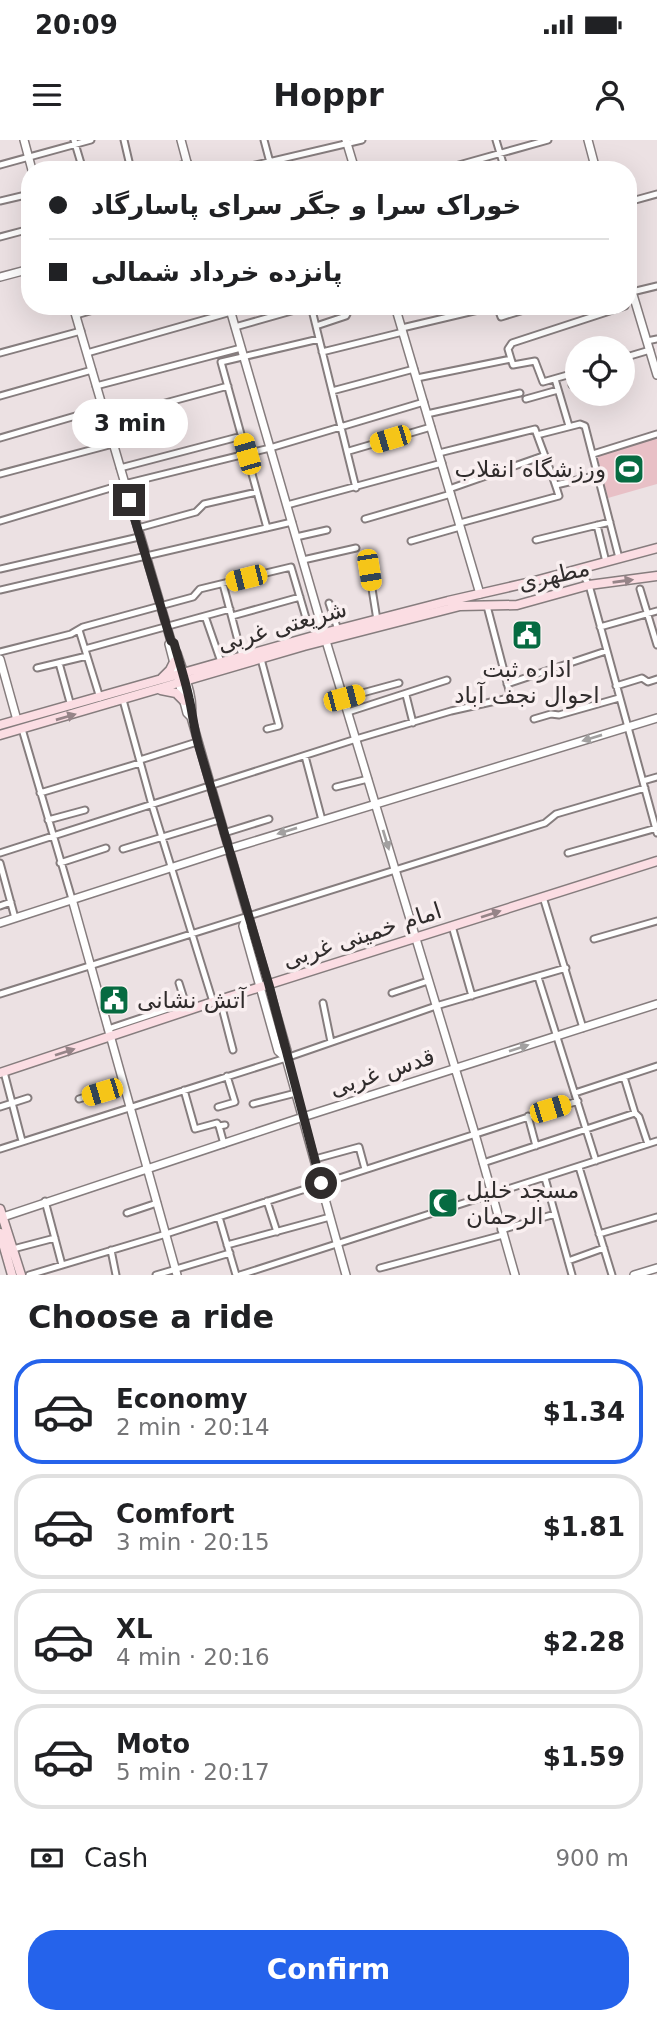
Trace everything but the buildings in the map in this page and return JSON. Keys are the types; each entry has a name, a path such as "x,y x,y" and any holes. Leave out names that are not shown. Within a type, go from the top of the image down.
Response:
{"main road":[{"name":"شریعتی غربی","path":"182,678 261,659 338,630 657,548"},
{"name":"مطهری","path":"460,606 517,605 588,584 657,576"},
{"name":"شریعتی غربی","path":"0,735 123,700 242,656 460,606"},
{"path":"174,662 157,686 176,693 184,701"},
{"name":"شریعتی غربی","path":"0,724 157,686"},
{"name":"امام خمینی غربی","path":"2,1073 187,1007 265,986 657,861"},
{"path":"1,1215 21,1275"},
{"path":"0,1233 12,1275"}],"street":[{"path":"24,140 30,161"},
{"path":"0,165 75,142 91,140"},
{"path":"124,140 129,161"},
{"path":"181,140 186,161"},
{"path":"264,140 270,161 362,140"},
{"path":"496,140 502,161"},
{"path":"473,161 548,140"},
{"path":"588,140 594,161"},
{"path":"75,142 80,161"},
{"path":"346,142 352,161"},
{"path":"637,200 657,194"},
{"path":"0,201 21,196"},
{"path":"0,237 21,231"},
{"path":"0,277 21,271"},
{"path":"637,291 657,286"},
{"path":"76,315 138,533 171,641 174,643 191,717"},
{"path":"87,353 210,315"},
{"path":"232,315 515,1275"},
{"path":"235,327 278,315"},
{"path":"313,315 349,451 356,488"},
{"path":"316,326 346,315"},
{"path":"398,315 480,594"},
{"path":"322,352 461,315"},
{"path":"565,376 543,382 535,361 513,365 508,349 512,344 600,315"},
{"path":"635,315 647,341 657,375"},
{"path":"0,353 81,331"},
{"path":"267,528 222,362 319,339"},
{"path":"647,341 657,339"},
{"path":"96,386 241,348"},
{"path":"635,354 650,350"},
{"path":"332,391 415,374 511,359"},
{"path":"0,396 92,370"},
{"path":"555,379 569,426"},
{"path":"106,419 228,386"},
{"path":"526,400 558,390"},
{"path":"427,414 520,393"},
{"path":"0,521 124,484 271,448 424,401"},
{"path":"0,438 103,408"},
{"path":"537,435 569,426 585,426 619,558"},
{"path":"349,451 431,427"},
{"path":"411,541 559,496 535,429 439,453"},
{"path":"593,454 657,434"},
{"path":"120,468 242,436"},
{"path":"0,474 113,444"},
{"path":"365,519 543,456"},
{"path":"287,505 442,463"},
{"path":"556,485 598,475"},
{"path":"0,569 138,533 197,512 204,504 257,492"},
{"path":"0,590 292,522"},
{"path":"536,540 610,522"},
{"path":"597,525 606,562"},
{"path":"296,537 327,530"},
{"path":"303,560 356,548"},
{"path":"568,853 656,830 588,584 586,570 589,566"},
{"path":"0,652 71,634 83,627 193,597 200,589 291,567 306,618"},
{"path":"369,570 377,620"},
{"path":"574,570 583,575 588,584"},
{"path":"223,584 242,656"},
{"path":"640,589 657,645"},
{"path":"232,616 300,597"},
{"path":"329,603 338,630"},
{"path":"0,853 356,739 452,711 509,698 508,684 487,606"},
{"path":"37,668 167,626 230,609"},
{"path":"600,627 657,611"},
{"path":"205,616 221,663"},
{"path":"79,630 100,698"},
{"path":"171,641 169,644 174,662 182,678 184,701 191,717 247,917 243,926 265,986 278,1051 286,1058 346,1275"},
{"path":"508,684 606,651"},
{"path":"261,659 279,726 268,729"},
{"path":"0,660 17,720"},
{"path":"59,663 71,706"},
{"path":"616,687 642,678 648,682 657,679"},
{"path":"348,712 447,680"},
{"path":"344,698 399,683"},
{"path":"406,695 413,723"},
{"path":"534,719 551,714 559,715 619,698"},
{"path":"123,700 192,934 233,1050"},
{"path":"0,923 229,849 657,718"},
{"path":"22,729 176,1273"},
{"path":"40,793 197,742"},
{"path":"305,756 322,820"},
{"path":"0,994 545,823 556,814 644,784 657,777"},
{"path":"336,787 368,779"},
{"path":"48,820 85,810"},
{"path":"223,833 269,819"},
{"path":"123,849 219,820"},
{"path":"60,863 106,848"},
{"path":"0,863 15,918"},
{"path":"543,897 583,1028"},
{"path":"0,906 11,902"},
{"path":"594,939 657,921"},
{"path":"452,926 472,996"},
{"path":"0,1149 286,1058 436,1006 566,968"},
{"path":"538,976 596,1161"},
{"path":"391,992 428,981"},
{"path":"178,984 187,1007"},
{"path":"323,1003 331,1042"},
{"name":"قدس غربی","path":"1,1215 657,1004"},
{"path":"575,1093 657,1066"},
{"path":"2,1073 22,1141"},
{"path":"218,1107 235,1102 227,1076"},
{"path":"624,1077 635,1114 639,1117 648,1144"},
{"path":"79,1099 124,1085"},
{"path":"184,1090 195,1129 217,1123 222,1126 224,1144"},
{"path":"253,1104 296,1093"},
{"path":"0,1107 28,1098"},
{"path":"29,1275 166,1234 578,1101"},
{"path":"483,1163 635,1114"},
{"path":"528,1115 536,1146"},
{"path":"219,1217 238,1275 657,1141"},
{"path":"315,1159 359,1147 365,1169"},
{"path":"579,1167 612,1275"},
{"path":"545,1178 572,1275"},
{"path":"46,1201 62,1265"},
{"path":"267,1201 277,1232"},
{"path":"127,1213 157,1202"},
{"path":"380,1268 555,1214"},
{"path":"227,1245 330,1217"},
{"path":"599,1234 657,1217"},
{"path":"13,1249 55,1238"},
{"path":"568,1261 604,1248"},
{"path":"111,1250 116,1275"},
{"path":"156,1275 176,1273 230,1253"},
{"path":"634,1275 657,1268"}],"shaded area":[{"name":"ورزشگاه انقلاب","path":"657,437 657,484 608,498 597,455"}],"place":[{"name":"ورزشگاه انقلاب","path":"629,469"},
{"name":"اداره ثبت احوال نجف آباد","path":"527,635"},
{"name":"آتش نشانی","path":"114,1000"},
{"name":"مسجد خلیل الرحمان","path":"443,1203"}],"route":[{"path":"129,500 171,641 174,643 186,681 191,717 209,786 269,985 287,1051 286,1058 321,1183"}]}
